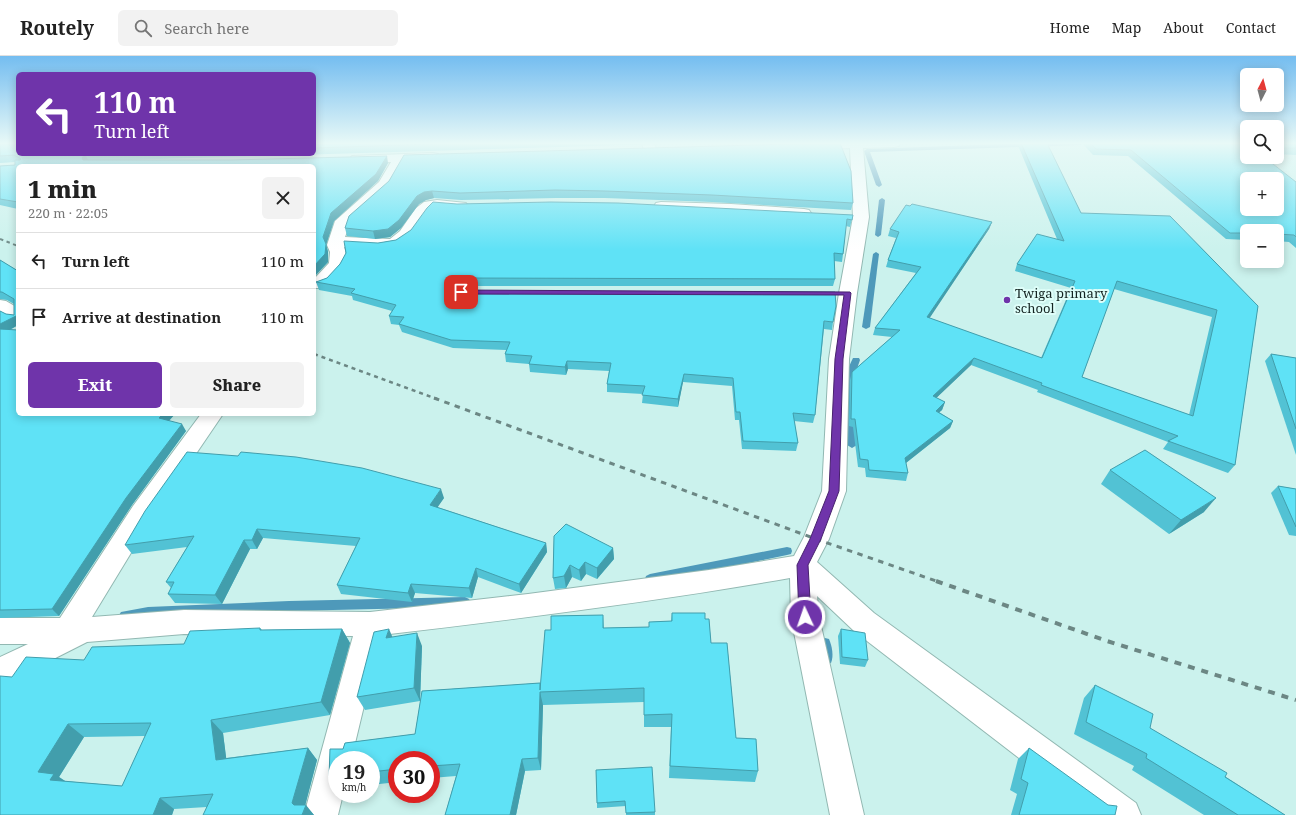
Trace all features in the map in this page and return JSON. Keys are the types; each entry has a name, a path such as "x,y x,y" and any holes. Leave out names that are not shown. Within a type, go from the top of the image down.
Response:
{"street":[{"path":"318,284 336,267 339,254 335,245 343,221 370,200 387,178"},
{"path":"847,815 805,617 802,565 816,539 834,491 840,293 854,217 855,178"},
{"path":"336,241 373,244 394,243 409,232 423,208 428,205 472,205"},
{"path":"645,206 731,208 815,214"},
{"path":"0,305 16,315"},
{"path":"0,672 76,630 142,513 211,416"},
{"path":"0,630 76,630 184,622 370,624 528,606 709,581 802,565"},
{"path":"802,565 864,622 1030,747 1124,815"},
{"path":"320,815 370,624"}],"building":[{"path":"0,178 16,178 16,202 0,199"},
{"path":"316,178 371,178 331,213 323,237 326,244 325,254 316,264"},
{"path":"390,178 851,178 853,203 605,191 555,190 460,193 432,191 424,192 417,196 399,220 388,229 373,231 345,228 349,216"},
{"path":"1037,178 1064,178 1081,213 1170,216 1258,306 1235,465 1168,441 1178,436 1041,385 1042,383 974,358 933,396 945,402 936,411 953,421 905,458 908,473 869,470 868,460 860,459 855,419 851,419 852,372 900,330 875,328 921,267 888,260 899,232 890,229 906,205 910,206 912,204 992,222 927,317 1042,358 1075,281 1017,264 1037,234 1064,241","holes":["1117,281 1217,310 1193,416 1082,377"]},
{"path":"1165,178 1240,178 1240,216 1284,216 1284,178 1291,178 1296,182 1296,237 1294,235 1284,234 1284,224 1240,224 1240,233 1230,233"},
{"path":"433,202 457,204 551,202 618,203 853,215 852,220 847,219 843,254 834,253 835,279 459,278 452,279 449,284 452,289 459,291 835,292 836,306 833,322 824,321 815,415 793,413 798,443 743,441 740,412 736,412 733,378 684,374 678,399 642,395 645,386 607,384 611,363 567,361 565,367 529,364 532,356 505,354 510,342 451,340 399,324 404,317 389,316 396,305 351,293 355,289 316,282 327,278 340,264 346,253 344,241 378,243 396,240 411,230"},
{"path":"0,260 16,270 16,316 0,324 0,311 6,314 14,315 14,299 0,292"},
{"path":"0,329 16,330 16,416 161,416 159,418 182,424 126,498 52,609 0,610"},
{"path":"1271,354 1296,358 1296,429"},
{"path":"1145,450 1216,498 1181,520 1110,470"},
{"path":"187,452 238,456 241,452 296,457 362,468 441,489 430,505 546,543 519,584 476,568 469,588 411,584 408,593 337,585 360,538 257,529 252,540 244,540 215,595 168,594 174,582 166,582 194,536 125,545 145,511"},
{"path":"1278,486 1296,489 1296,527"},
{"path":"566,524 613,548 597,568 585,562 579,570 570,565 564,576 553,578 554,536"},
{"path":"672,613 705,613 705,619 709,619 711,643 727,643 736,738 756,739 758,771 670,766 672,714 644,715 644,688 540,692 538,758 522,759 510,815 445,815 460,764 440,765 440,751 388,751 388,770 380,771 380,751 330,751 330,749 343,749 345,743 415,734 422,691 540,683 540,690 545,630 551,630 551,616 603,615 603,628 649,627 649,622 672,621"},
{"path":"260,628 260,630 342,629 321,702 211,720 216,760 308,748 292,803 294,805 306,805 302,815 203,815 213,794 160,798 153,815 0,815 0,676 12,677 26,657 84,660 92,647 184,644 190,631","holes":["151,723 122,786 50,780 54,774 38,772 68,724"]},
{"path":"389,629 386,638 417,633 414,688 357,697 374,632"},
{"path":"841,629 865,633 868,660 842,657"},
{"path":"1095,685 1153,714 1150,728 1227,773 1225,777 1285,815 1238,815 1146,758 1147,754 1086,722"},
{"path":"1029,748 1108,805 1117,806 1115,815 1019,815 1028,783 1021,779"},
{"path":"652,767 655,812 626,813 625,801 597,803 596,770"}],"waterway":[{"path":"877,178 879,185"},
{"path":"878,235 882,200"},
{"path":"866,327 876,254"},
{"path":"852,445 848,407 850,376 856,360"},
{"path":"650,579 787,551"},
{"path":"125,615 148,612 289,606 465,602"},
{"path":"825,643 827,659"}],"railway":[{"path":"0,239 16,245"},
{"path":"316,355 437,399"},
{"path":"434,398 816,539 939,582"},
{"path":"936,581 1107,641 1296,700"}],"place":[{"name":"Twiga primary school","path":"1007,300"}],"route":[{"path":"461,292 848,293 839,359 834,491 816,539 802,565 805,617"}]}
